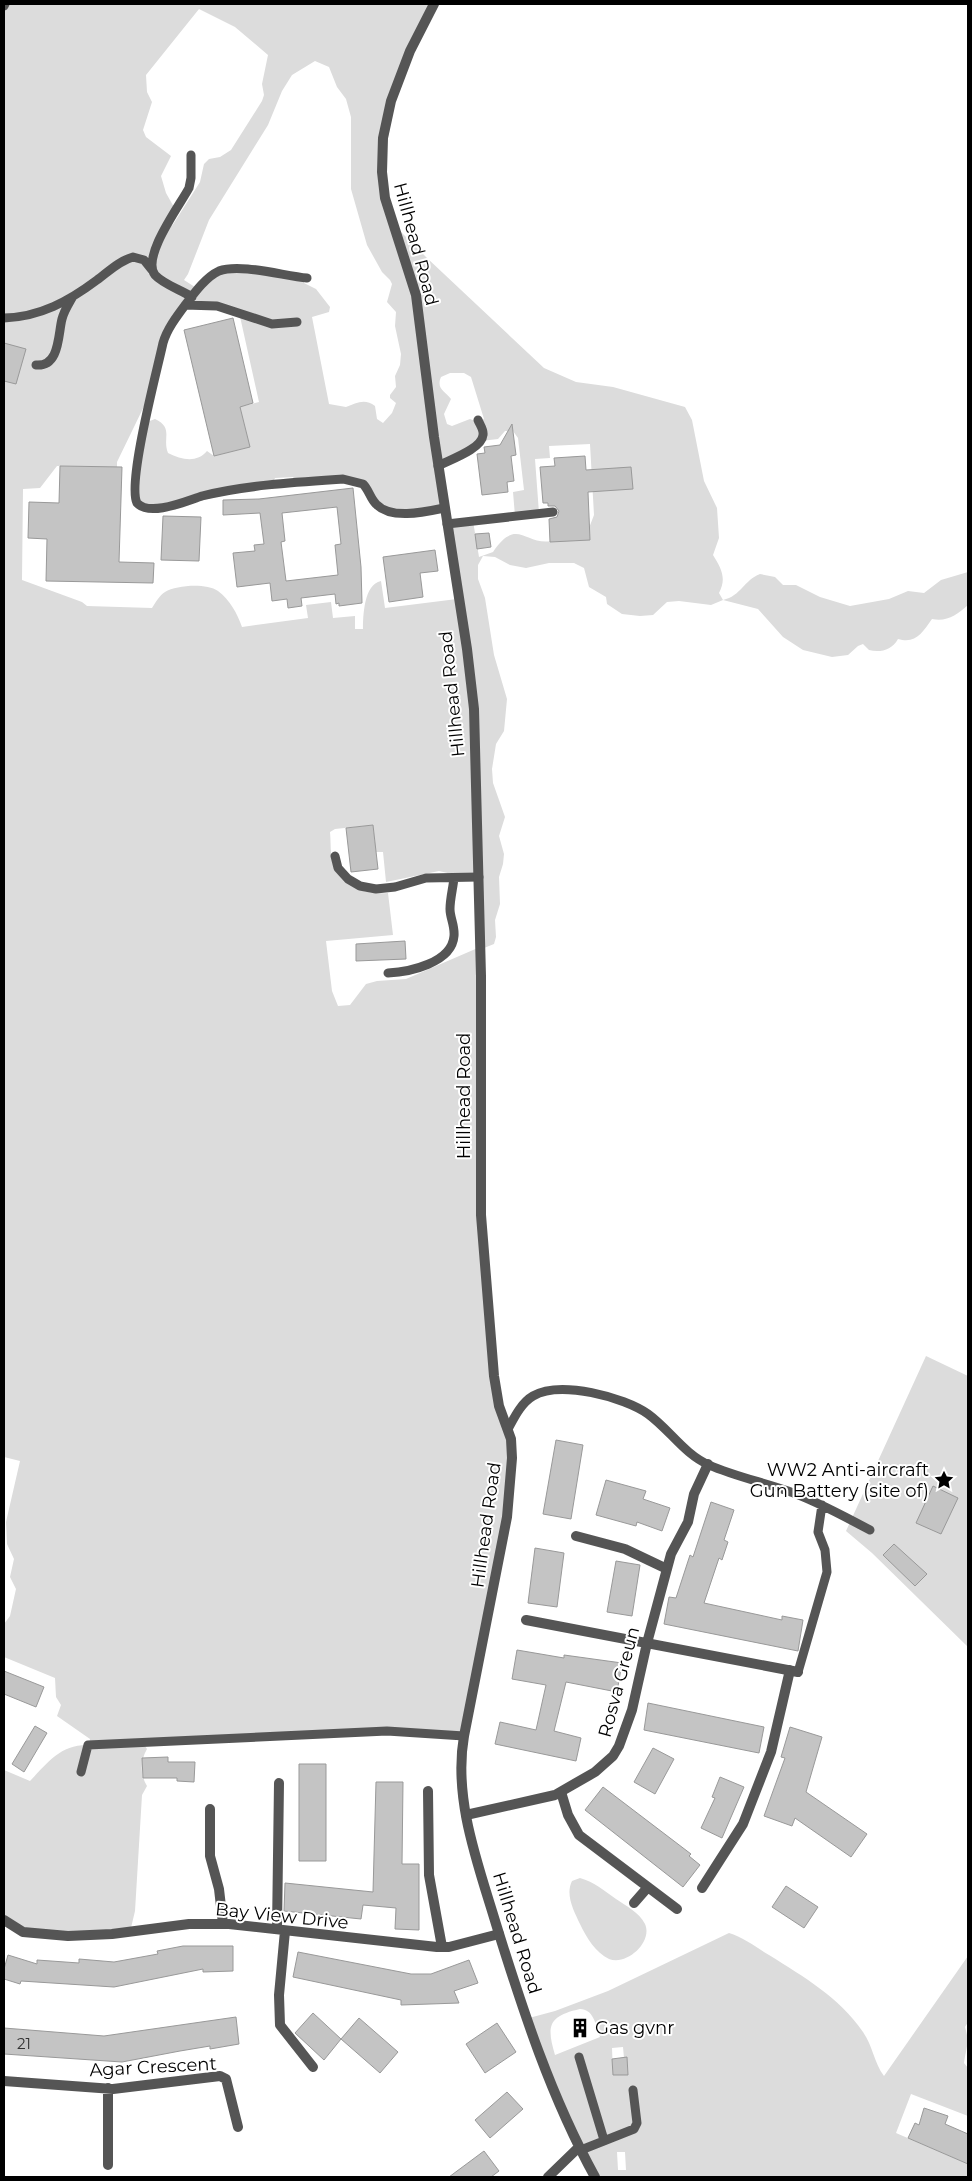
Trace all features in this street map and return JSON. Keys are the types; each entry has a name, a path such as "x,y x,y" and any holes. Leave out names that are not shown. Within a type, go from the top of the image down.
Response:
{"street":[{"name":"Hillhead Road","path":"434,4 410,51 394,92 385,126 382,166 386,198 416,295 438,466 472,692 479,877 481,1215 494,1376 499,1406 508,1429 512,1458 507,1518 460,1763 466,1815 499,1934 539,2054 580,2149 595,2177"},
{"name":"Rosva Greun","path":"466,1815 548,1797 595,1772 613,1756 619,1746 632,1710 647,1643 671,1554 688,1522 694,1494 708,1464"},
{"path":"576,1536 625,1549 667,1569"},
{"path":"526,1620 794,1671 770,1752 743,1824 702,1888"},
{"path":"279,1783 280,2025 313,2067"},
{"path":"428,1792 429,1875 442,1947"},
{"path":"560,1792 568,1815 579,1836 677,1909"},
{"path":"210,1809 210,1856 219,1889 223,1924"},
{"path":"634,1904 648,1887"},
{"name":"Bay View Drive","path":"4,1920 23,1932 68,1936 106,1935 173,1926 223,1924 405,1946 442,1947 499,1934"},
{"name":"Agar Crescent","path":"4,2081 108,2088 223,2077 229,2088 238,2127"},
{"path":"108,2088 108,2165"},
{"path":"548,2177 580,2149"}],"lane":[{"path":"153,271 152,258 155,247 189,188 192,155"},
{"path":"4,318 39,312 74,296 122,262 133,257 144,260 159,278 192,296"},
{"path":"307,278 226,269 211,276 192,296 169,330 163,343 137,470 135,498 141,507 159,509 220,492 343,479 363,484 376,504 391,512 404,513 444,508"},
{"path":"36,365 47,363 53,356 58,343 64,313 74,296"},
{"path":"186,305 218,306 272,324 297,322"},
{"path":"438,466 470,450 481,441 483,431 478,420"},
{"path":"447,524 553,512"},
{"path":"335,856 341,872 357,884 368,888 394,887 426,878 479,877"},
{"path":"388,973 412,970 438,959 448,950 454,937 450,910 454,878"},
{"path":"508,1429 524,1404 532,1396 556,1390 588,1392 625,1402 642,1410 693,1456 708,1464 786,1490 822,1505 870,1530"},
{"path":"794,1671 827,1572 825,1550 818,1532 822,1505"},
{"path":"81,1772 88,1745 387,1731 464,1736"},
{"path":"579,2057 604,2140"},
{"path":"580,2149 629,2133 636,2126 633,2090"}],"shaded area":[{"path":"4,4 434,4 402,69 381,171 409,268 444,508 391,512 359,482 297,484 293,477 275,478 271,486 152,510 135,498 147,422 155,419 161,422 166,430 166,448 168,453 184,459 194,459 207,451 214,456 250,447 240,407 259,402 239,312 197,305 192,297 169,330 149,396 117,462 117,467 57,466 40,488 23,489 22,580 82,602 87,606 152,608 161,595 170,590 192,586 213,588 230,603 242,627 308,618 306,605 331,602 333,618 355,616 355,629 363,629 364,609 368,594 375,583 381,581 385,608 457,599 466,652 478,874 456,875 439,871 386,882 383,852 376,852 373,825 335,829 330,832 331,857 337,872 349,884 363,891 388,893 393,935 326,941 332,991 338,1006 350,1005 366,984 377,981 406,979 480,947 480,1052 490,1355 508,1431 510,1488 464,1735 436,1732 143,1743 147,1749 143,1758 142,1773 147,1786 142,1795 135,1911 130,1932 42,1934 4,1920 4,1770 30,1781 43,1767 63,1751 79,1745 89,1745 90,1739 57,1716 61,1705 56,1697 55,1678 4,1657 4,1624 10,1616 16,1589 10,1577 14,1559 7,1544 6,1522 20,1461 4,1457","holes":["199,9 235,27 268,55 262,84 264,95 231,150 220,157 209,159 204,164 200,182 172,226 175,209 166,193 161,176 171,156 146,137 143,130 152,102 147,92 146,75","315,61 329,67 337,87 346,99 351,117 351,189 367,245 382,272 392,284 387,302 396,312 395,326 401,354 400,365 395,376 396,387 390,395 390,398 396,403 392,413 383,423 377,419 375,406 368,402 361,402 346,407 329,404 312,317 329,312 330,307 316,289 304,283 304,278 225,269 198,289 184,280 209,220 268,125 282,91 292,75"]},
{"path":"393,224 544,368 576,382 613,387 685,407 692,420 704,481 717,508 719,538 713,555 722,573 723,583 719,593 723,600 711,605 679,601 667,602 653,615 622,614 607,604 606,597 589,587 584,568 574,563 549,563 526,568 510,565 495,557 483,556 478,565 478,579 485,598 494,655 507,699 504,731 496,744 492,769 493,783 505,817 499,836 504,854 499,877 500,904 495,920 496,937 494,944 484,948 477,773 448,524 473,521 479,557 493,552 501,541 515,534 535,540 552,541 589,528 594,515 590,444 549,446 550,458 535,459 539,513 515,516 513,492 524,490 518,438 513,431 505,431 498,439 481,441 438,466 419,311","holes":["450,373 464,373 471,377 484,419 478,422 470,419 452,426 447,424 444,414 451,399 440,387 440,381 441,377"]},
{"path":"968,572 968,605 952,617 932,619 922,633 914,639 898,639 892,646 881,651 869,650 863,644 848,655 832,657 803,650 783,637 758,609 723,600 734,595 750,580 760,574 775,577 783,585 796,585 820,597 850,606 889,599 908,591 924,593 941,580"},
{"path":"926,1356 968,1376 968,1647 872,1553 846,1531"},
{"path":"580,1878 603,1890 632,1910 645,1924 645,1938 642,1945 630,1956 616,1960 609,1959 600,1953 588,1939 575,1914 569,1892 572,1881"},
{"path":"729,1933 745,1940 795,1971 843,2008 863,2032 884,2076 968,1956 968,2022 965,2027 967,2041 964,2063 968,2068 968,2116 911,2094 896,2133 968,2164 968,2177 596,2177 585,2156 529,2018 555,2011 608,1991","holes":["580,2009 585,2010 591,2015 596,2023 600,2037 555,2055 551,2036 552,2023 562,2015","623,2047 624,2058 627,2058 628,2074 613,2075 612,2048","617,2152 625,2152 626,2170 618,2170"]}],"building":[{"path":"233,318 253,403 240,407 250,447 214,456 184,330"},
{"path":"4,343 26,349 16,384 4,381"},
{"path":"512,424 516,455 511,456 514,481 507,482 508,492 482,495 477,454 485,453 484,447 500,445"},
{"path":"585,456 586,470 631,467 633,489 588,492 590,540 550,542 549,519 557,517 559,511 555,506 548,506 548,503 543,503 540,467 555,466 554,458"},
{"path":"60,466 122,467 119,562 154,563 153,583 46,581 47,539 28,538 29,502 59,503"},
{"path":"353,488 361,567 362,603 339,606 339,603 336,604 335,594 301,598 302,606 288,608 287,599 272,601 270,583 237,587 233,553 255,551 254,545 264,544 260,513 223,515 223,500 259,499","holes":["337,507 341,544 335,545 338,575 286,581 281,542 285,541 282,513"]},
{"path":"163,516 201,517 199,561 161,560"},
{"path":"489,533 491,547 477,549 475,534"},
{"path":"435,550 438,571 420,573 423,597 389,602 383,557"},
{"path":"373,825 378,869 351,872 346,828"},
{"path":"405,941 406,959 356,961 356,944"},
{"path":"556,1440 583,1445 571,1519 543,1514"},
{"path":"606,1480 646,1491 643,1499 670,1508 662,1531 637,1522 636,1526 596,1515"},
{"path":"933,1486 958,1498 941,1534 916,1523"},
{"path":"711,1502 734,1510 724,1540 728,1542 722,1560 719,1558 704,1603 782,1620 782,1616 803,1620 798,1651 664,1624 669,1597 676,1598 690,1555 693,1557"},
{"path":"894,1544 927,1574 915,1586 883,1555"},
{"path":"535,1548 564,1553 557,1607 528,1603"},
{"path":"616,1561 640,1565 632,1616 607,1612"},
{"path":"517,1650 564,1658 564,1655 622,1663 617,1692 566,1682 554,1731 581,1738 576,1761 495,1744 500,1722 536,1730 546,1685 512,1679"},
{"path":"4,1671 44,1687 36,1707 4,1694"},
{"path":"648,1703 764,1727 759,1753 644,1730"},
{"path":"35,1726 47,1733 24,1772 12,1764"},
{"path":"790,1727 822,1737 806,1792 867,1834 851,1857 795,1818 792,1826 764,1816 785,1758 781,1757"},
{"path":"653,1748 674,1759 655,1794 634,1782"},
{"path":"168,1757 168,1762 195,1762 194,1782 177,1781 177,1778 143,1778 142,1758"},
{"path":"299,1764 326,1764 326,1861 299,1861"},
{"path":"720,1777 744,1787 722,1838 701,1828 715,1798 712,1797"},
{"path":"376,1782 403,1782 402,1864 419,1864 419,1930 395,1929 396,1908 363,1905 361,1919 284,1911 285,1883 373,1892"},
{"path":"603,1787 691,1854 689,1856 700,1865 683,1887 585,1810"},
{"path":"786,1886 818,1907 804,1928 772,1907"},
{"path":"183,1946 233,1946 233,1971 203,1972 203,1969 114,1987 21,1981 20,1984 4,1979 4,1969 8,1955 37,1964 37,1960 79,1963 79,1959 114,1962 158,1954 157,1951"},
{"path":"298,1952 411,1974 431,1974 469,1960 478,1983 454,1991 459,2003 401,2005 401,2000 293,1977"},
{"path":"313,2013 341,2039 324,2060 295,2033"},
{"path":"236,2017 239,2044 210,2049 210,2046 122,2062 4,2054 4,2028 104,2036"},
{"path":"359,2018 398,2052 380,2073 341,2039"},
{"path":"497,2023 516,2052 485,2073 466,2044"},
{"path":"627,2057 628,2075 613,2075 612,2059"},
{"path":"507,2092 523,2109 490,2138 475,2120"},
{"path":"924,2108 948,2116 945,2124 968,2134 968,2164 908,2138 915,2123 919,2125"},
{"path":"484,2151 499,2171 491,2177 449,2177"}],"place":[{"name":"WW2 Anti-aircraft Gun Battery (site of)","path":"944,1480"},
{"name":"Gas gvnr","path":"580,2028"}]}
